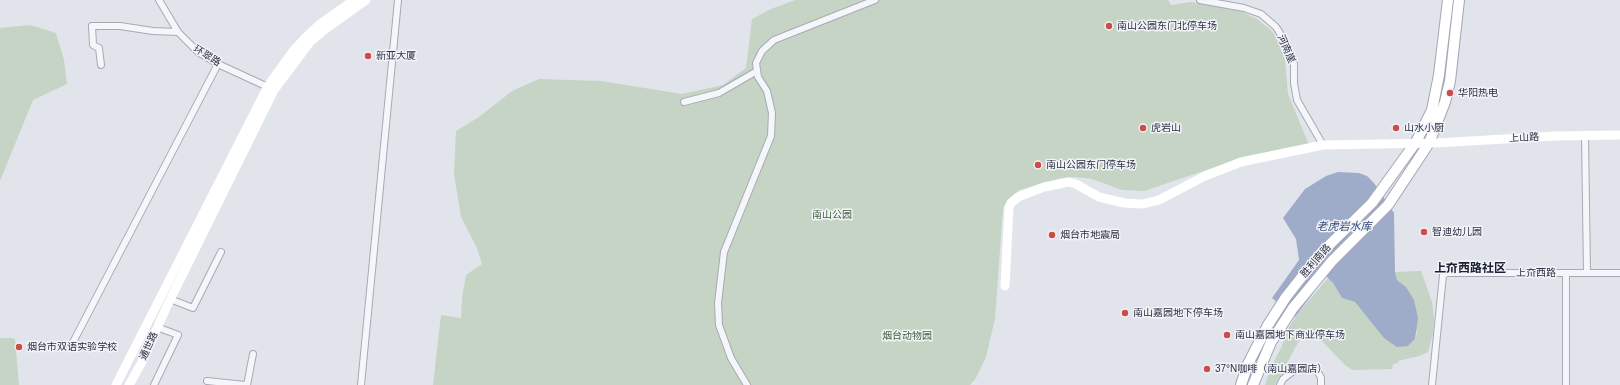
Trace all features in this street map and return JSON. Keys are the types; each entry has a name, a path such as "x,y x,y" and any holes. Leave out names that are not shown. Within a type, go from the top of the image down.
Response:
{"main road":[{"path":"116,383 270,88 294,50 306,37 319,25 354,0"},
{"path":"270,88 310,42 366,0"},
{"name":"胜利南路","path":"1241,385 1248,364 1268,325 1286,297 1319,255 1372,204 1413,146 1432,110 1439,75 1448,0"},
{"path":"1429,143 1445,102 1450,81 1459,0"},
{"name":"通世路","path":"129,385 142,362 168,303 270,88"},
{"name":"上山路","path":"1005,286 1008,210 1011,203 1018,197 1028,192 1069,182 1076,184 1099,197 1124,203 1143,204 1159,200 1205,176 1242,162 1323,146 1413,146 1429,143 1556,136 1620,135"},
{"name":"胜利南路","path":"1253,385 1271,342 1293,308 1332,261 1388,205 1429,143"}],"street":[{"name":"环翠路","path":"159,0 178,32 198,52 218,64 270,88"},
{"path":"361,385 398,0"},
{"path":"747,385 731,358 719,325 718,303 724,252 772,136 772,113 767,91 758,77 756,63 762,51 774,40 875,0"},
{"name":"河南崖","path":"1200,0 1244,8 1261,14 1276,28 1283,38 1294,64 1294,83 1297,100 1323,146"},
{"path":"101,65 99,48 93,44 92,26 120,26 153,31 178,32"},
{"path":"70,348 218,64"},
{"path":"684,102 719,93 757,71"},
{"path":"1585,136 1587,273"},
{"path":"168,303 193,308 221,252"},
{"name":"上夼西路","path":"1432,385 1443,275 1446,273 1620,273"},
{"path":"1566,273 1566,385"},
{"path":"154,385 178,335 158,327"},
{"path":"207,381 246,385 253,354"},
{"path":"1280,385 1283,379 1292,372 1301,368 1312,368 1318,372 1321,378 1321,385"}],"green space":[{"name":"南山公园","path":"795,0 1168,0 1171,5 1191,2 1240,11 1257,19 1272,31 1280,45 1285,60 1288,94 1309,145 1248,156 1144,191 1122,190 1092,179 1075,177 1061,178 1019,190 1003,208 995,319 986,357 976,378 970,385 433,385 441,315 461,318 462,298 466,275 482,264 477,248 461,217 454,174 456,131 479,117 512,91 539,79 601,81 682,94 723,85 746,68 752,19 771,9"},
{"path":"30,25 56,33 64,60 67,84 33,100 0,181 0,28"},
{"path":"1421,271 1432,302 1434,318 1433,334 1428,352 1419,356 1398,361 1398,363 1393,364 1392,369 1353,370 1346,366 1315,334 1305,330 1275,385 1265,385 1271,367 1281,348 1289,327 1299,312 1328,278 1333,283 1342,298 1355,302 1373,324 1408,346 1415,339 1417,333 1406,287 1397,280 1395,272"},
{"path":"0,338 15,339 19,385 0,385"}],"water":[{"name":"老虎岩水库","path":"1338,172 1359,173 1367,176 1374,183 1394,213 1395,272 1397,280 1406,287 1414,300 1418,318 1415,339 1408,346 1397,347 1384,338 1355,302 1342,298 1333,283 1326,276 1295,317 1272,298 1299,260 1296,239 1283,218 1305,189 1326,176"}],"place":[{"name":"南山公园东门北停车场","path":"1109,26"},
{"name":"新亚大厦","path":"368,56"},
{"name":"华阳热电","path":"1450,93"},
{"name":"虎岩山","path":"1143,128"},
{"name":"山水小厨","path":"1396,128"},
{"name":"南山公园东门停车场","path":"1038,165"},
{"name":"智迪幼儿园","path":"1424,232"},
{"name":"烟台市地震局","path":"1052,235"},
{"name":"南山嘉园地下停车场","path":"1125,313"},
{"name":"南山嘉园地下商业停车场","path":"1227,335"},
{"name":"烟台市双语实验学校","path":"19,347"},
{"name":"37°N咖啡（南山嘉园店）","path":"1207,369"}],"district":[{"name":"上夼西路社区","path":"1470,269"}],"park label":[{"name":"烟台动物园","path":"907,336"}]}
